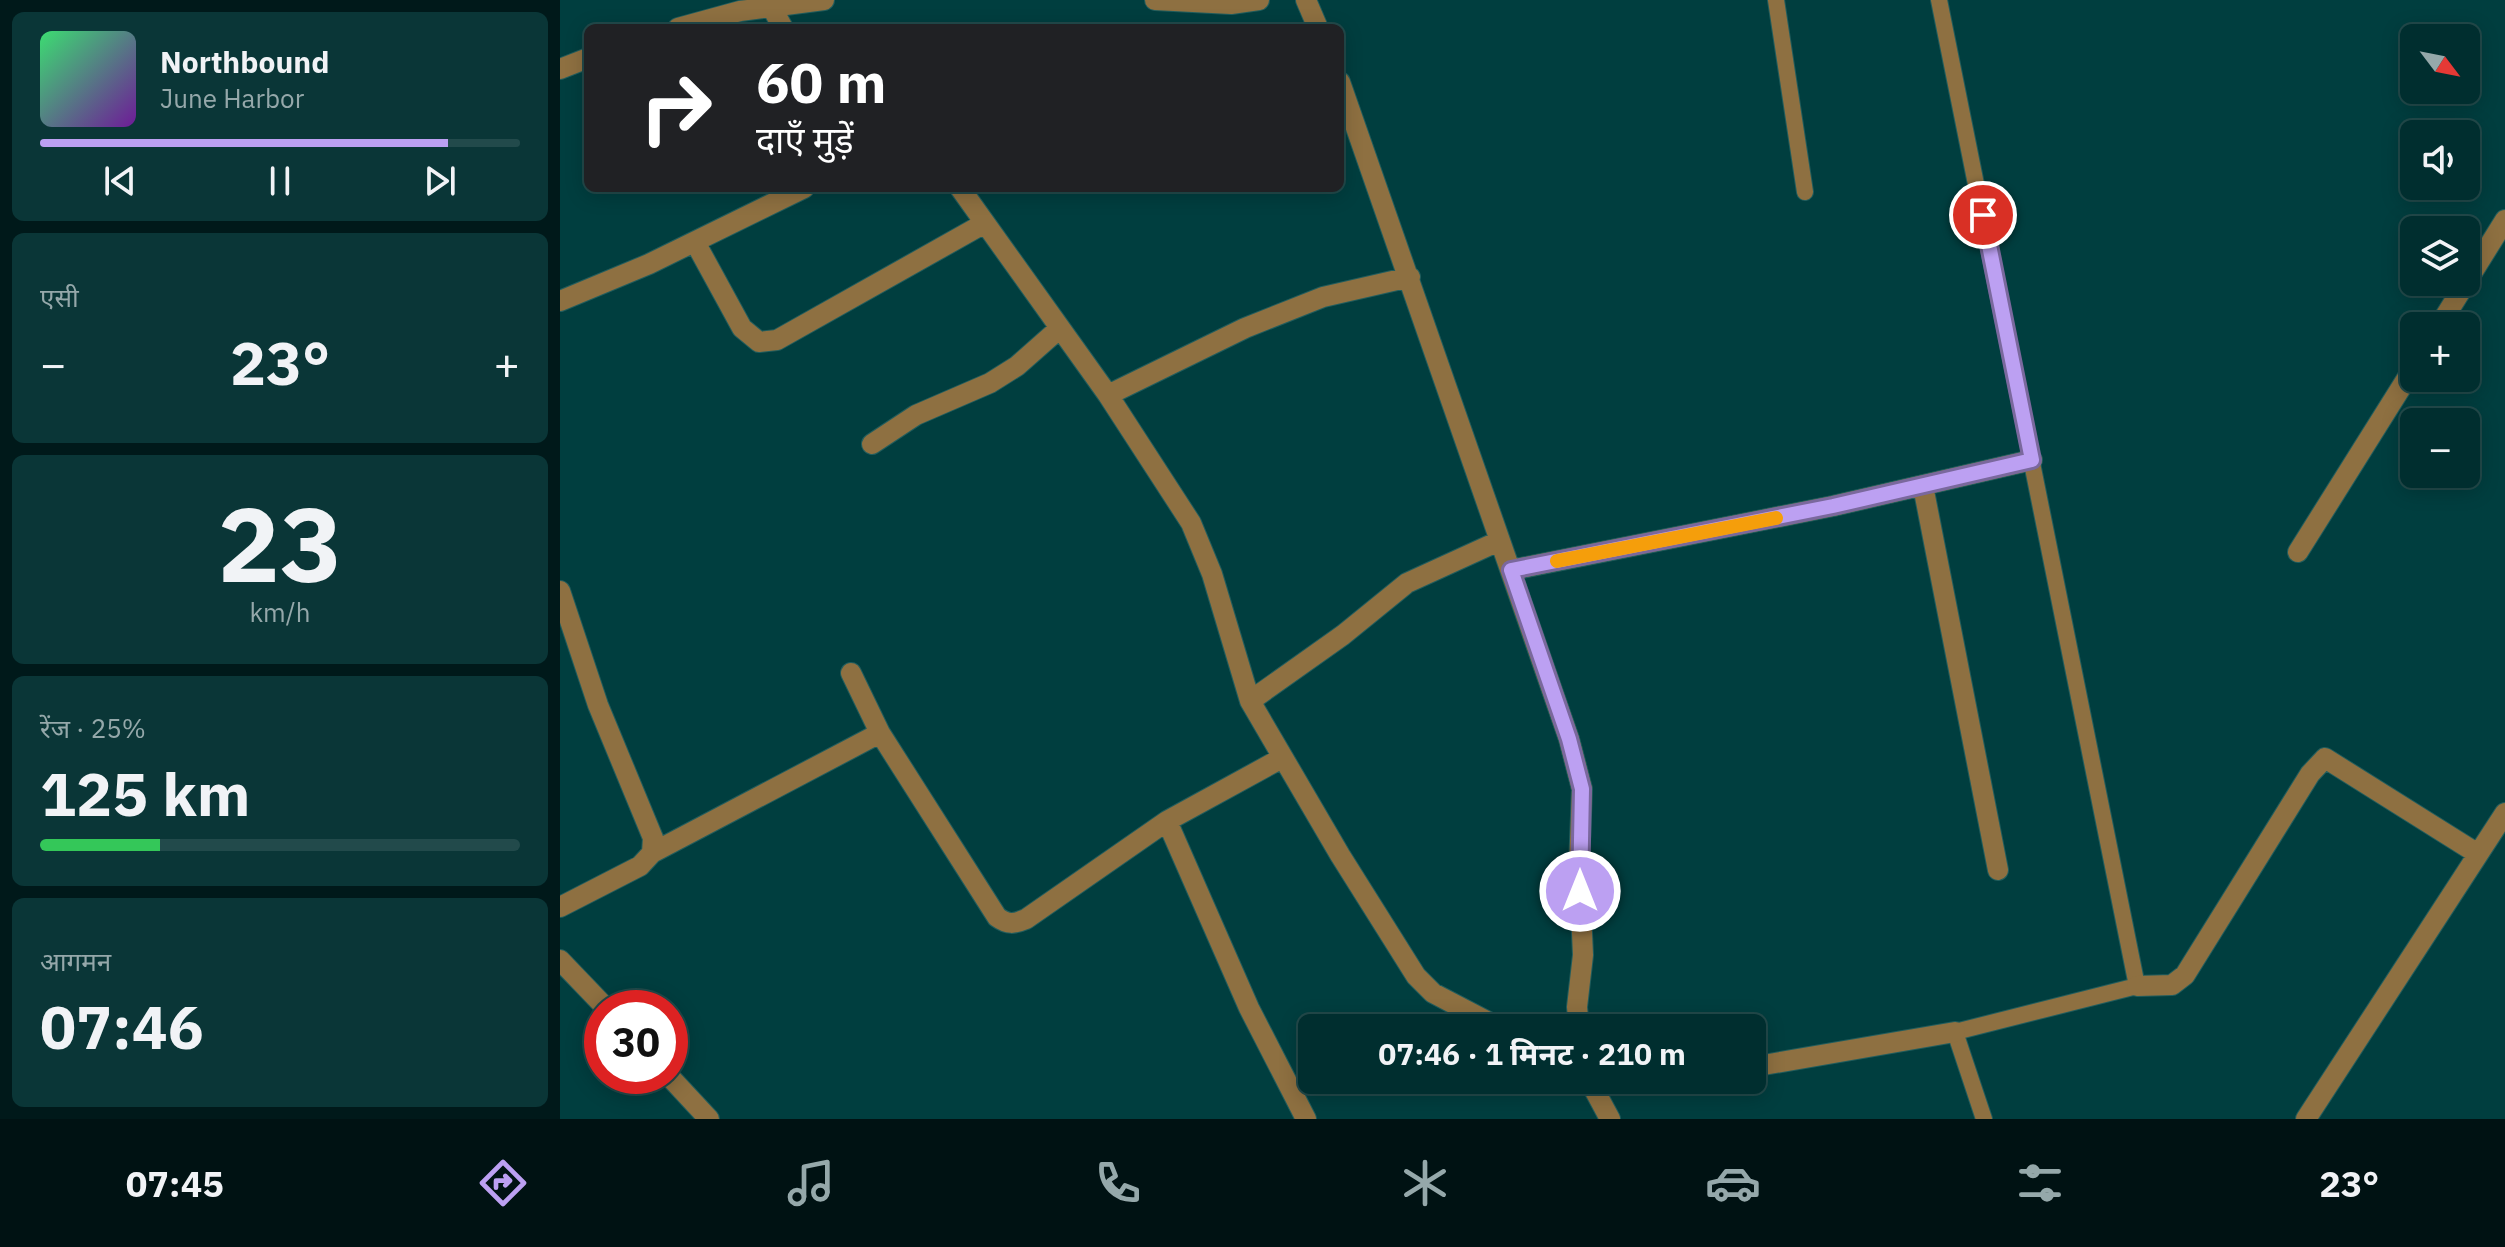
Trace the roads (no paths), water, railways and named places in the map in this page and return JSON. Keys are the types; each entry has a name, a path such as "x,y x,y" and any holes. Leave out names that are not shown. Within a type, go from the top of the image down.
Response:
{"street":[{"path":"698,0 707,19"},
{"path":"691,24 771,6 824,0"},
{"path":"1155,0 1231,4 1259,0"},
{"path":"1306,0 1316,24"},
{"path":"771,6 781,24"},
{"path":"560,69 584,60"},
{"path":"1344,93 1569,739 1582,789 1579,867 1583,955 1578,1014"},
{"path":"560,301 695,242 796,192"},
{"path":"963,192 1108,395 1191,523 1212,574 1250,701 1416,976 1433,993 1473,1014"},
{"path":"2448,312 2505,220"},
{"path":"695,242 742,328 759,342 777,340 985,223"},
{"path":"1108,395 1207,345 1310,302 1410,277"},
{"path":"872,444 916,415 990,383 1060,328"},
{"path":"2298,552 2400,389"},
{"path":"1511,570 1833,506 2032,460"},
{"path":"1923,486 1998,870"},
{"path":"1250,701 1343,635 1407,583 1499,541"},
{"path":"560,591 598,705 653,838 652,853"},
{"path":"851,673 880,733 997,917 1006,923 1015,924 1026,919 1167,821 1282,758"},
{"path":"560,907 640,866 652,853 880,733"},
{"path":"2137,986 2172,985 2185,975 2310,774 2325,758 2478,854"},
{"path":"2306,1119 2505,813"},
{"path":"1167,821 1249,1008 1306,1119"},
{"path":"560,960 589,990"},
{"path":"1766,1065 1955,1032"},
{"path":"686,1094 709,1119"},
{"path":"1597,1094 1610,1119"}],"lane":[{"path":"1776,0 1805,192"},
{"path":"1939,0 2137,986 1955,1032 1984,1119"}]}
